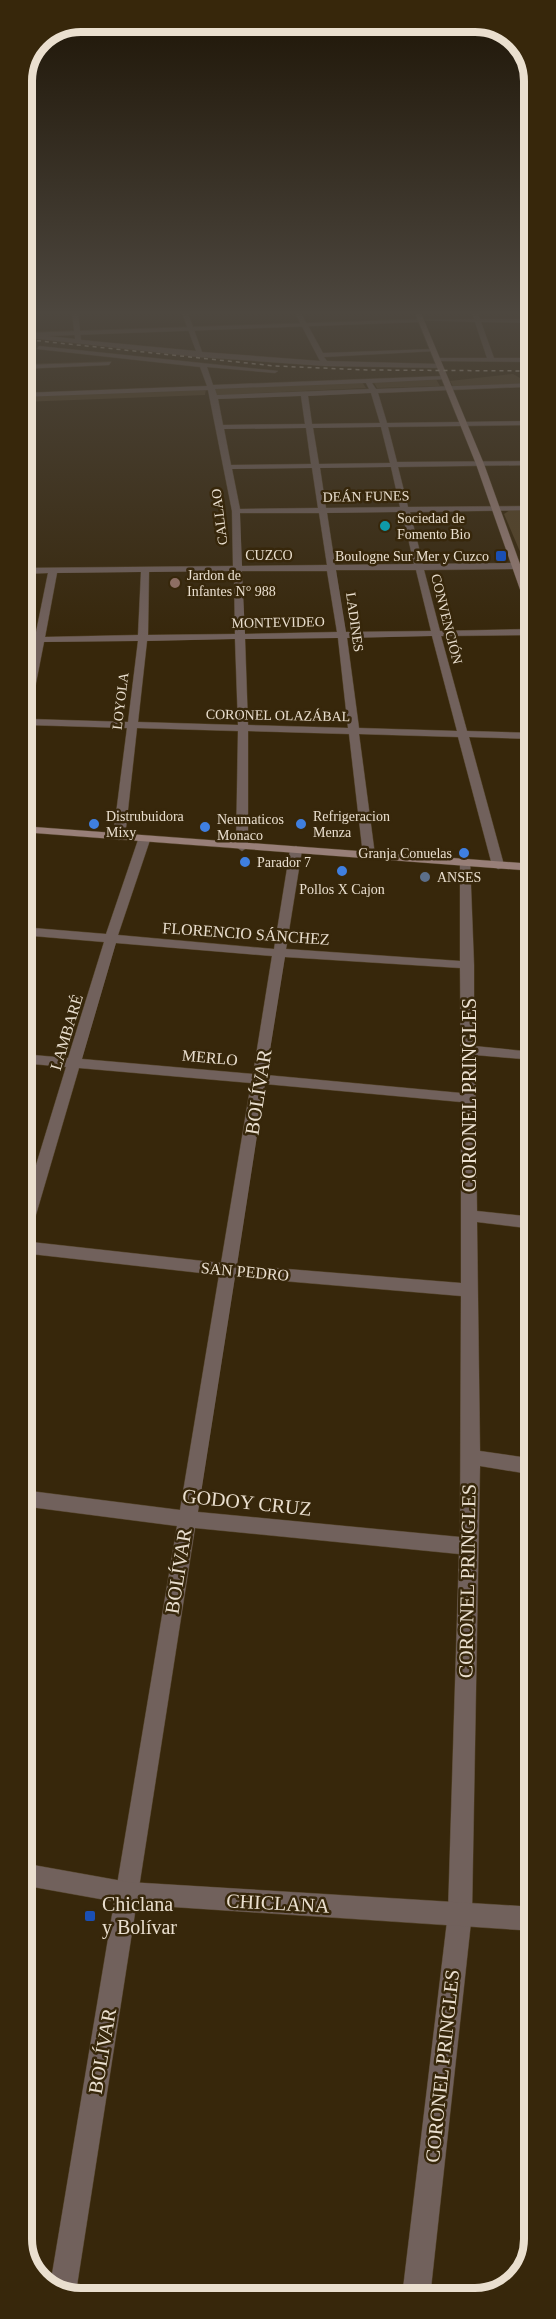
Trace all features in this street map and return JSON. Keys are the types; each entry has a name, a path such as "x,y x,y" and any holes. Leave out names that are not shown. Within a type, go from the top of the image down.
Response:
{"main road":[{"path":"464,424 524,588"},
{"path":"32,830 524,867"}],"street":[{"name":"CALLAO","path":"218,421 236,511 243,729 242,847"},
{"name":"LADINES","path":"308,421 342,635 369,855"},
{"name":"CONVENCIÓN","path":"383,421 436,634 498,865"},
{"path":"219,427 524,423"},
{"path":"227,467 524,464"},
{"name":"DEÁN FUNES","path":"236,511 524,508"},
{"name":"CUZCO","path":"32,571 516,566"},
{"name":"LOYOLA","path":"119,837 143,638 145,569"},
{"path":"32,676 53,570"},
{"name":"MONTEVIDEO","path":"32,639 524,632"},
{"name":"CORONEL OLAZÁBAL","path":"32,722 524,736"},
{"name":"LAMBARÉ","path":"32,1202 111,939 144,840"},
{"name":"BOLÍVAR","path":"63,2284 296,850"},
{"name":"CORONEL PRINGLES","path":"417,2288 460,1913 471,1457 466,863"},
{"name":"FLORENCIO SÁNCHEZ","path":"32,932 281,953 468,965"},
{"path":"468,1050 524,1055"},
{"name":"MERLO","path":"32,1059 468,1098"},
{"path":"470,1216 524,1222"},
{"name":"SAN PEDRO","path":"32,1248 228,1270 469,1290"},
{"path":"471,1457 524,1465"},
{"name":"GODOY CRUZ","path":"32,1499 186,1519 468,1546"},
{"name":"CHICLANA","path":"32,1876 128,1893 524,1918"}],"shaded area":[{"path":"524,509 524,561 504,514 510,510"}],"place":[{"name":"Sociedad de Fomento Bio","path":"385,526"},
{"name":"Boulogne Sur Mer y Cuzco","path":"501,556"},
{"name":"Jardon de Infantes N° 988","path":"175,583"},
{"name":"Distrubuidora Mixy","path":"94,824"},
{"name":"Refrigeracion Menza","path":"301,824"},
{"name":"Neumaticos Monaco","path":"205,827"},
{"name":"Granja Conuelas","path":"464,853"},
{"name":"Parador 7","path":"245,862"},
{"name":"Pollos X Cajon","path":"342,871"},
{"name":"ANSES","path":"425,877"},
{"name":"Chiclana y Bolívar","path":"90,1916"}]}
